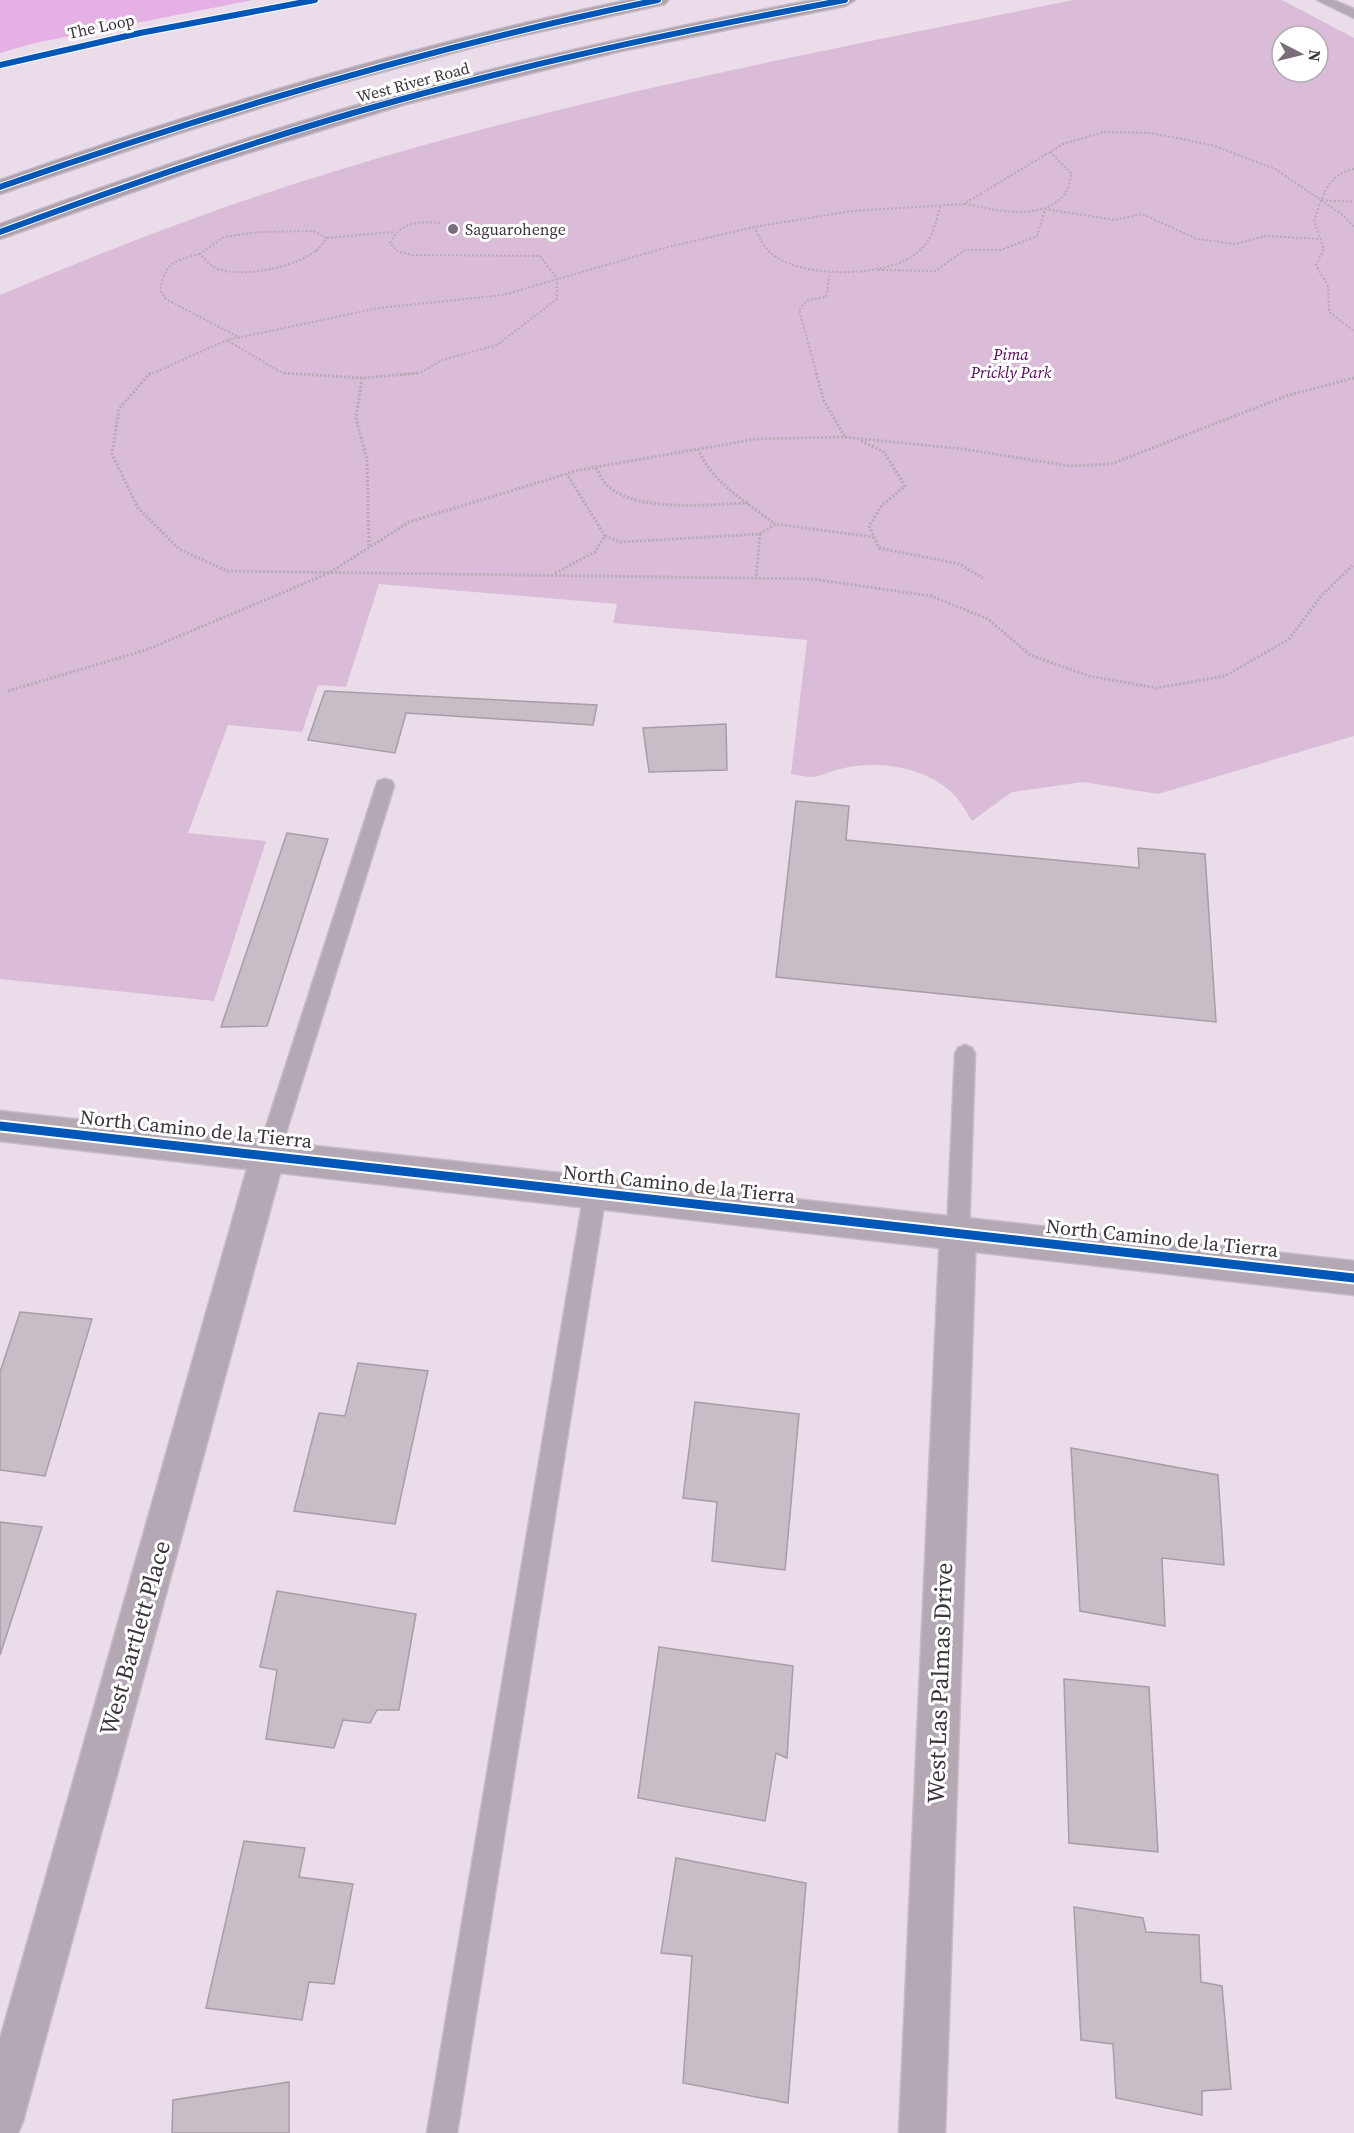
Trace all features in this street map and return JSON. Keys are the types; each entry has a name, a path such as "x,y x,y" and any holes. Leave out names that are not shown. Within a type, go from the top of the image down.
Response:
{"main road":[{"name":"West River Road","path":"0,187 139,137 367,68 658,0"},
{"name":"West River Road","path":"0,232 192,163 398,100 570,56 845,0"}],"street":[{"name":"North Camino de la Tierra","path":"0,1126 1354,1278"},
{"name":"West Bartlett Place","path":"0,2121 268,1155"},
{"name":"West Las Palmas Drive","path":"922,2133 958,1233"}],"lane":[{"path":"1323,0 1354,14"},
{"path":"268,1155 385,786"},
{"path":"958,1233 965,1054"},
{"path":"442,2133 595,1193"}],"path":[{"path":"964,204 1063,144 1104,132 1151,133 1212,145 1275,169 1343,215 1354,227"},
{"path":"754,227 771,254 804,269 830,272 935,271 965,250 1001,250 1037,236 1045,208 1066,191 1072,174 1050,152"},
{"path":"1354,169 1344,169 1331,177 1314,221 1324,249 1316,265 1328,285 1329,312 1354,331"},
{"path":"1321,200 1354,202"},
{"path":"1321,238 1265,236 1236,244 1197,239 1168,228 1159,220 1142,214 1115,220 1045,208 1004,211 964,204 852,211 754,227 668,247 503,295 380,308 227,340 150,372 119,409 112,454 138,508 179,549 227,571 554,573 812,579 931,596 988,620 1030,655 1089,676 1156,688 1225,676 1289,639 1322,594 1354,564"},
{"path":"878,270 918,253 933,233 940,207"},
{"path":"240,338 166,299 160,290 164,269 173,261 200,254 224,237 259,232 313,231 327,238 393,232 404,225 424,222 440,223"},
{"path":"227,340 287,375 362,378 420,373 442,360 497,345 557,299 557,279 540,256 412,255 396,252 390,243 393,232"},
{"path":"200,254 217,269 257,270 285,265 316,252 327,238"},
{"path":"830,272 826,297 807,300 799,310 824,401 843,437"},
{"path":"362,378 356,419 367,459 369,548"},
{"path":"8,691 146,650 328,573 409,522 567,474 756,439 843,437 963,449 1070,466 1111,464 1289,395 1354,378"},
{"path":"843,437 878,444 892,461 905,486 882,505 869,526 879,548 959,564 983,578"},
{"path":"698,449 701,460 775,524 873,537"},
{"path":"596,468 609,487 643,502 692,506 749,502"},
{"path":"567,474 605,536 621,543 760,534 775,524"},
{"path":"756,578 760,534"},
{"path":"554,573 595,552 605,536"}],"green space":[{"name":"Pima Prickly Park","path":"1073,0 1282,0 1327,24 1270,24 1270,84 1330,84 1330,25 1354,38 1354,736 1158,794 1083,782 1012,792 972,821 959,801 946,787 933,779 903,768 871,765 840,769 813,777 791,774 807,640 613,623 617,604 379,584 346,687 318,685 302,732 228,725 188,833 266,841 214,1001 0,979 0,295 202,215 326,174 510,122 791,57"}],"shaded area":[{"path":"0,0 253,0 35,43 0,53"}],"building":[{"path":"325,691 597,705 593,725 406,713 395,753 308,740"},
{"path":"726,724 727,770 649,772 643,728"},
{"path":"796,801 849,806 846,840 1139,868 1138,848 1205,854 1216,1022 776,977"},
{"path":"287,833 328,839 267,1026 221,1027"},
{"path":"20,1312 92,1319 45,1476 0,1470 0,1372"},
{"path":"358,1363 428,1371 395,1524 294,1511 319,1413 345,1416"},
{"path":"695,1402 799,1414 785,1570 712,1561 717,1502 683,1498"},
{"path":"1071,1448 1218,1475 1224,1565 1162,1558 1165,1626 1080,1611"},
{"path":"0,1522 42,1527 0,1655"},
{"path":"277,1591 416,1614 399,1710 377,1710 370,1723 343,1720 334,1748 266,1739 277,1670 260,1667"},
{"path":"659,1647 793,1666 787,1758 776,1753 765,1821 638,1798"},
{"path":"1064,1679 1149,1687 1158,1852 1069,1843"},
{"path":"244,1841 305,1848 299,1877 353,1884 334,1984 309,1982 302,2020 206,2008"},
{"path":"676,1858 806,1883 788,2103 683,2083 692,1956 661,1953"},
{"path":"1074,1907 1143,1918 1146,1932 1199,1935 1201,1982 1222,1986 1231,2089 1202,2091 1202,2115 1116,2098 1113,2044 1081,2040"},
{"path":"289,2082 289,2133 172,2133 173,2100"}],"cycle path":[{"name":"The Loop","path":"0,65 140,33 315,0"},
{"path":"0,187 162,131 326,81 491,37 658,0"},
{"path":"0,232 198,162 298,129 399,100 621,45 845,0"},
{"path":"0,1126 1354,1278"}],"place":[{"name":"Saguarohenge","path":"453,229"}]}
